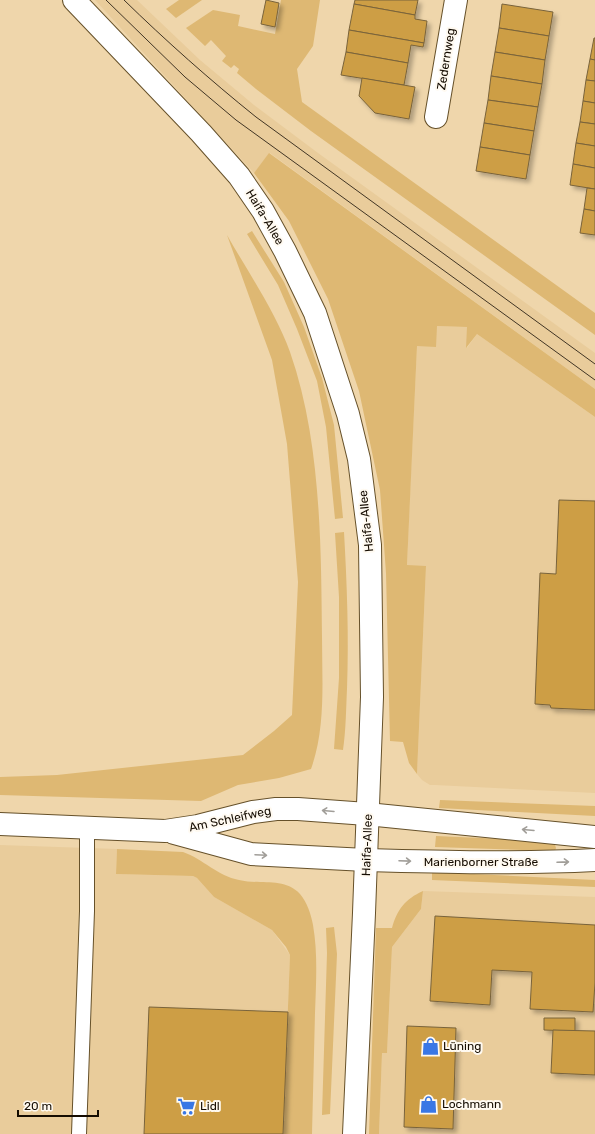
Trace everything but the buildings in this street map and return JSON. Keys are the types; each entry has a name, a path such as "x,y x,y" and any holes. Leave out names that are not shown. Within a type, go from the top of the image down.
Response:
{"street":[{"name":"Haifa-Allee","path":"74,0 201,133 239,176 263,211 285,251 315,313 340,386 359,459 370,545 372,697 354,1134"},
{"name":"Zedernweg","path":"436,117 456,0"},
{"name":"Am Schleifweg","path":"0,824 165,831 198,826 253,812 276,809 298,809 367,814"},
{"path":"367,814 595,837"},
{"name":"Am Schleifweg","path":"165,831 250,854 366,860"},
{"name":"Marienborner Straße","path":"366,860 424,862 562,862 595,860"}],"lane":[{"path":"79,1134 86,926 87,827"}],"shaded area":[{"path":"95,0 137,0 200,60 254,105 595,353 595,389 270,153 254,173"},
{"path":"179,0 202,0 176,18 166,9"},
{"path":"281,0 320,0 313,46 297,69 302,102 595,313 595,335 311,131 237,73 239,69 234,65 231,68 222,61 226,56 211,40 205,46 186,28 213,10 240,15 238,26 275,34"},
{"path":"269,153 595,389 595,417 477,334 466,348 467,327 437,326 436,347 417,346 407,565 426,566 417,774 409,763 403,742 390,741 386,573 380,490 359,391 328,299 289,221 254,173"},
{"path":"252,231 284,282 304,327 322,378 334,425 343,518 335,519 326,427 317,381 278,285 247,234"},
{"path":"227,235 261,293 284,337 300,386 308,421 320,529 322,670 321,720 316,753 311,769 279,778 238,785 201,801 0,795 0,777 57,775 243,755 292,715 298,582 287,444 272,360"},
{"path":"437,326 467,327 467,348 477,334 595,417 595,793 430,785 422,780 417,774 426,566 407,566 409,516 417,346"},
{"path":"344,532 348,650 346,720 343,750 334,749 339,678 339,597 335,533"},
{"path":"440,800 595,806 595,816 439,808"},
{"path":"436,836 548,841 555,845 556,848 555,851 551,851 435,847"},
{"path":"0,845 117,849 116,874 193,876 197,878 214,897 272,930 290,955 283,1134 0,1134"},
{"path":"117,849 183,852 231,878 287,885 300,894 305,901 312,921 315,936 316,958 312,1134 283,1134 290,955 286,947 272,930 214,897 197,878 193,876 116,874"},
{"path":"432,872 595,880 595,887 432,880"},
{"path":"423,891 595,897 595,1134 379,1134 382,1053 387,1053 392,947 421,909"},
{"path":"423,891 421,909 392,947 387,1053 382,1053 379,1134 369,1134 376,928 392,928 399,910 407,901"},
{"path":"334,927 337,954 330,1114 322,1115 327,953 326,928"}],"tram line":[{"path":"106,0 185,77 236,120 595,380"},
{"path":"124,0 188,60 256,117 595,364"}],"place":[{"name":"Lüning","path":"430,1046"},
{"name":"Lochmann","path":"429,1104"},
{"name":"Lidl","path":"187,1106"}]}
